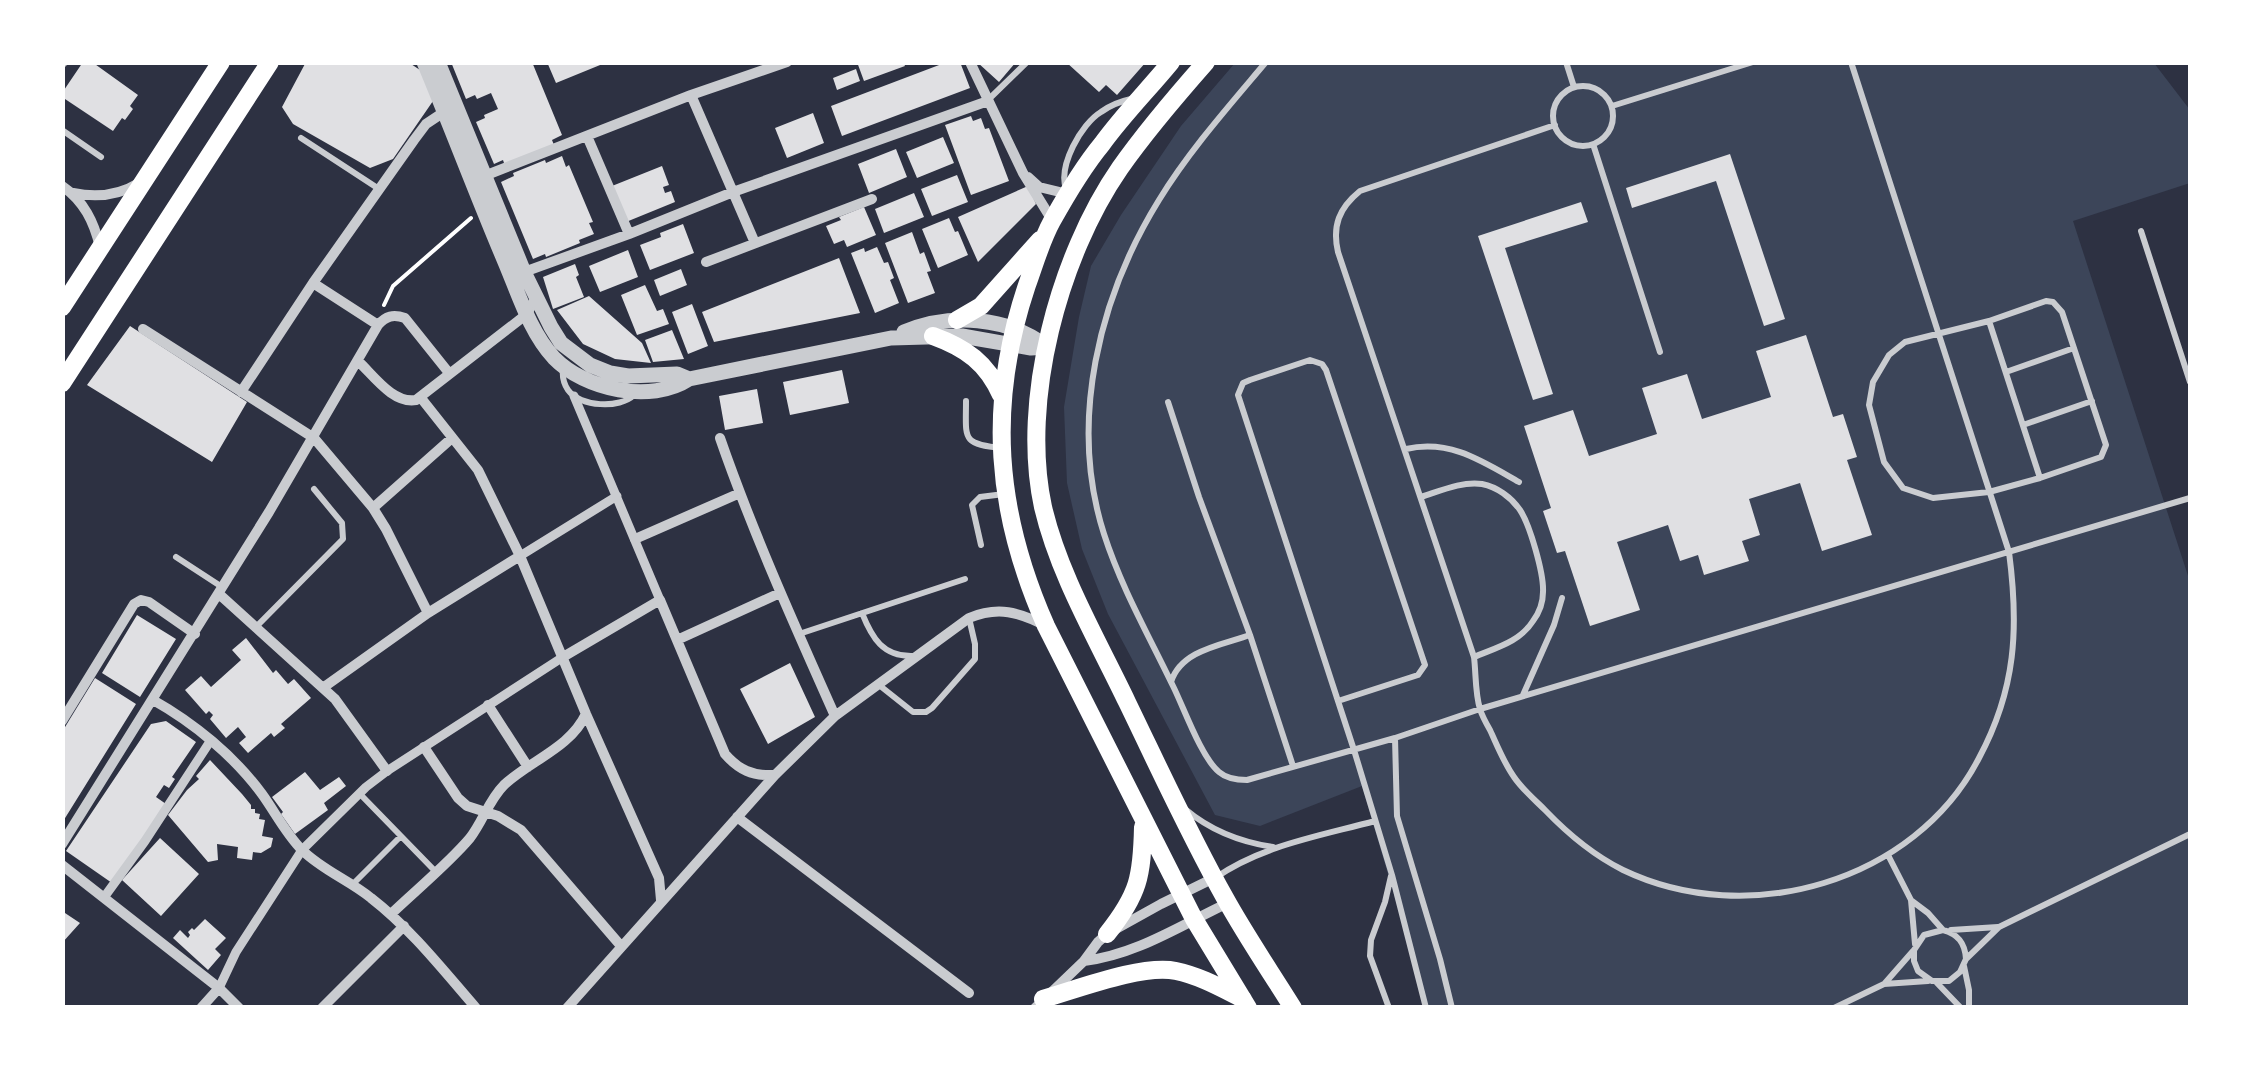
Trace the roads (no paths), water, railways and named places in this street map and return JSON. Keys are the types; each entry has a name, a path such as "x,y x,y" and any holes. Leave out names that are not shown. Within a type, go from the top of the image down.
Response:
{"main road":[{"path":"62,383 270,62"},
{"path":"957,320 981,306 1048,228 1102,144 1171,62"},
{"path":"1206,62 1120,168 1094,212 1067,277 1046,347 1036,447 1038,478 1044,510 1066,574 1173,797 1228,904 1293,1008"},
{"path":"62,307 218,66"},
{"path":"1048,228 1012,336 1002,396 1006,494 1017,552 1046,626 1180,894 1246,1003"},
{"path":"933,336 978,359 1002,396"},
{"path":"1107,934 1124,912 1139,880 1143,821"},
{"path":"1039,1004 1144,971 1172,970 1199,978 1246,1003"}],"street":[{"path":"424,62 450,108"},
{"path":"438,62 450,108 478,179 562,343 590,365 628,376 640,384"},
{"path":"478,179 691,94 787,62"},
{"path":"970,62 1048,228"},
{"path":"691,94 754,243"},
{"path":"524,272 988,101"},
{"path":"241,392 378,189 426,124 450,108"},
{"path":"587,136 628,234"},
{"path":"1024,173 1039,187 1068,194"},
{"path":"73,194 104,196 147,178"},
{"path":"478,179 483,209 539,338 562,366 588,382 609,388 678,374 689,379 891,338 1030,334 1046,347"},
{"path":"62,186 91,218 100,248"},
{"path":"706,262 872,198"},
{"path":"314,283 381,322"},
{"path":"358,361 400,400 411,402 527,314 536,298"},
{"path":"62,844 195,634 381,322 398,316 411,322 449,374"},
{"path":"891,338 932,322 957,320 1012,336"},
{"path":"142,329 314,438 386,529 428,613"},
{"path":"574,396 725,754 747,772 760,776 775,774"},
{"path":"421,398 478,470 520,556 659,878 661,901"},
{"path":"372,508 452,438"},
{"path":"720,438 780,593 836,716"},
{"path":"635,539 740,493"},
{"path":"324,688 428,613 616,496"},
{"path":"221,591 324,688 387,771"},
{"path":"677,640 780,593"},
{"path":"62,721 134,604 141,600 149,602 195,634"},
{"path":"201,1008 219,988 236,952 302,850 360,794 387,771 562,657 660,600"},
{"path":"567,1008 775,774 836,716 969,618 999,610 1027,616 1046,626"},
{"path":"153,700 211,740 260,791 302,850 391,914 476,1008"},
{"path":"488,705 528,767"},
{"path":"391,914 468,840 500,790 574,734 586,714"},
{"path":"105,896 211,740"},
{"path":"424,747 458,798 467,806 521,830 621,946"},
{"path":"737,817 969,992"},
{"path":"62,865 219,988 238,1008"},
{"path":"1039,1004 1107,934 1214,878"},
{"path":"1084,961 1130,952 1228,904"},
{"path":"322,1008 404,926"}],"lane":[{"path":"988,101 1026,62"},
{"path":"1266,62 1160,197 1125,268 1096,350 1090,396 1089,442 1103,532 1205,753 1221,774 1233,780 1247,780 1395,738 1522,696 2190,498"},
{"path":"1566,62 1574,87"},
{"path":"1612,106 1753,62"},
{"path":"1555,126 1360,191 1349,200 1336,224 1338,252 1474,656 1480,709 1515,778 1564,830 1624,870 1700,892 1740,896 1820,886 1888,855 1926,827 1955,796 1996,723 2008,682 2014,640 2015,598 2008,552 1851,62"},
{"path":"1574,87 1592,87 1608,98 1612,106 1608,133 1593,144 1584,146 1566,140 1555,126 1559,98 1574,87"},
{"path":"62,130 101,158"},
{"path":"301,138 378,189"},
{"path":"1593,144 1660,352"},
{"path":"2141,231 2190,382"},
{"path":"2046,301 2053,302 2062,312 2106,445 2105,452 2096,460 1989,492 1933,498 1903,488 1884,462 1869,405 1874,382 1889,355 1904,342 1989,321 2046,301"},
{"path":"1989,321 2040,478"},
{"path":"2006,372 2074,348"},
{"path":"1338,701 1418,674 1425,665 1326,370 1310,360 1250,380 1239,388 1238,395 1354,750 1392,875 1426,1008"},
{"path":"562,366 562,378 574,396 606,405 628,401 640,384"},
{"path":"2023,425 2092,401"},
{"path":"966,402 966,432 971,442 1002,448"},
{"path":"1168,402 1293,766"},
{"path":"1406,449 1453,449 1518,482"},
{"path":"1421,497 1471,483 1486,485 1511,499 1526,521 1542,580 1538,613 1517,638 1474,656"},
{"path":"256,627 344,539 342,523 314,489"},
{"path":"981,545 972,505 980,497 1006,494"},
{"path":"176,557 221,591"},
{"path":"798,634 965,579"},
{"path":"1522,696 1562,598"},
{"path":"862,613 870,634 884,650 905,657 916,656"},
{"path":"878,684 912,712 932,708 975,658 976,644 969,618"},
{"path":"1171,682 1182,662 1192,656 1250,635"},
{"path":"1395,738 1397,816 1452,1008"},
{"path":"360,794 435,871"},
{"path":"1173,797 1208,826 1230,837 1275,847"},
{"path":"1214,878 1275,847 1375,821"},
{"path":"1834,1008 1884,984 1943,982 1955,977 2000,926 2190,834"},
{"path":"353,884 400,837"},
{"path":"1888,855 1911,900 1918,971 1965,1008"},
{"path":"1389,1008 1370,956 1371,940 1392,875"},
{"path":"1911,900 1959,938 1966,952 1965,1008"},
{"path":"1884,984 1924,934 2000,926"}]}
